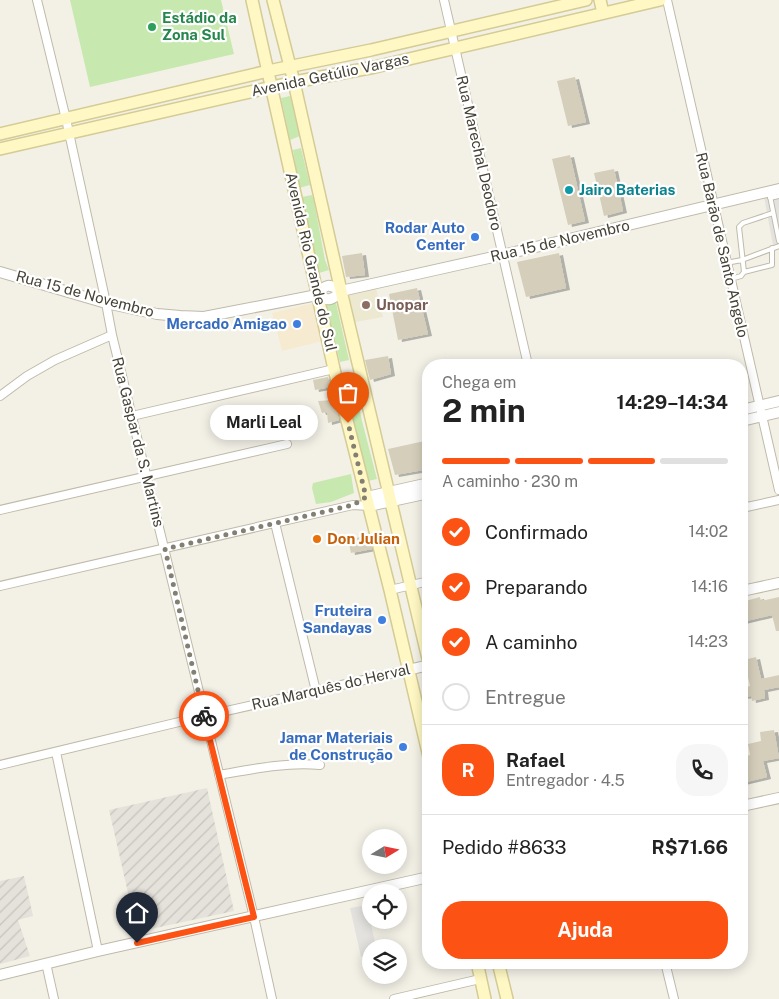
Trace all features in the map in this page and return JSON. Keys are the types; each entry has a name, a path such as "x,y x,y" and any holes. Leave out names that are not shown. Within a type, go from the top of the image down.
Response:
{"main road":[{"path":"252,3 273,0"},
{"name":"Avenida Rio Grande do Sul","path":"273,0 294,82 296,142 306,191 317,295 422,728"},
{"name":"Avenida Getúlio Vargas","path":"0,134 268,70 371,50 586,0"},
{"path":"600,0 603,13"},
{"name":"Avenida Getúlio Vargas","path":"0,149 294,82 375,67 660,0"},
{"name":"Avenida Rio Grande do Sul","path":"252,3 272,88 296,142 306,191 341,291 422,635"},
{"path":"519,16 523,32"},
{"path":"371,50 375,67"},
{"path":"173,94 176,108"},
{"path":"343,404 366,398"},
{"path":"478,969 485,999"},
{"path":"500,969 507,999"}],"street":[{"name":"Rua Gaspar da S. Martins","path":"37,0 66,118 112,335 254,917 272,999"},
{"name":"Rua Marechal Deodoro","path":"444,0 527,359"},
{"name":"Rua Barão de Santo Angelo","path":"667,0 779,490"},
{"name":"Rua 15 de Novembro","path":"0,272 106,303 157,314 204,317 317,295 330,300 336,298 341,291 713,205 773,193"},
{"path":"0,396 27,376 55,360 112,335"},
{"path":"132,416 334,369"},
{"path":"748,418 779,401"},
{"path":"748,410 779,412"},
{"path":"0,510 287,444"},
{"path":"0,586 389,497 422,485"},
{"path":"389,497 422,494"},
{"path":"748,507 779,500"},
{"path":"275,523 316,691"},
{"path":"390,590 422,583"},
{"path":"748,591 779,583"},
{"name":"Rua Marquês do Herval","path":"0,765 422,666"},
{"path":"56,752 98,951"},
{"path":"219,775 282,765 320,765"},
{"path":"748,805 779,798"},
{"path":"0,975 98,951 422,880"},
{"path":"46,963 54,999"},
{"path":"668,969 674,999"},
{"path":"394,999 480,979"}],"lane":[{"path":"779,196 773,193 773,213 779,241"},
{"path":"744,272 739,227 743,223 773,213"},
{"path":"726,263 742,260 779,246"},
{"path":"730,279 741,276 744,272 772,265 772,248"}],"shaded area":[{"path":"779,194 779,243 773,245 764,197"},
{"name":"Unopar","path":"376,288 383,317 355,322 349,295"},
{"name":"Mercado Amigao","path":"314,303 323,341 282,351 272,313"},
{"path":"207,788 234,911 137,932 109,810"},
{"path":"24,876 33,916 18,920 30,956 0,964 0,881"},
{"path":"362,906 362,929 372,929 374,939 362,939 362,957 361,957 350,908"}],"green space":[{"name":"Estádio da Zona Sul","path":"70,0 221,0 234,54 90,87"},
{"path":"290,96 300,136 290,140 281,98"},
{"path":"301,148 310,185 299,188 293,150"},
{"path":"312,195 325,260 329,270 319,273 314,268 315,254 302,197"},
{"path":"336,303 349,360 340,362 325,305"},
{"path":"358,401 377,479 368,481 349,405"},
{"path":"351,474 354,493 331,502 316,504 312,488 313,483"}],"building":[{"path":"575,77 586,122 568,126 557,81"},
{"name":"Jairo Baterias","path":"570,155 585,221 568,225 552,159"},
{"path":"614,169 623,211 604,216 594,173"},
{"path":"362,253 365,275 346,277 342,256"},
{"path":"559,253 566,288 526,297 517,262"},
{"path":"417,288 428,334 398,340 389,294"},
{"path":"388,356 391,374 370,380 365,360"},
{"path":"328,377 331,387 315,390 313,380"},
{"path":"334,400 339,420 328,423 327,412 322,413 318,401"},
{"path":"422,442 422,470 395,475 388,449"},
{"path":"368,535 372,549 351,553 348,540"},
{"path":"760,597 761,601 779,597 779,631 776,631 772,615 748,621 748,600"},
{"path":"756,657 761,679 779,675 779,687 764,690 765,698 752,701 751,696 748,696 748,686 750,686 748,659"},
{"path":"774,730 779,758 763,761 767,777 748,782 748,756 750,755 748,744 761,741 760,732"}],"way so far":[{"path":"204,716 165,549 353,505 366,497 348,423"}],"place":[{"name":"Estádio da Zona Sul","path":"152,27"},
{"name":"Jairo Baterias","path":"569,190"},
{"name":"Rodar Auto Center","path":"475,237"},
{"name":"Unopar","path":"366,305"},
{"name":"Mercado Amigao","path":"297,324"},
{"name":"Marli Leal","path":"348,423"},
{"name":"Don Julian","path":"317,539"},
{"name":"Fruteira Sandayas","path":"382,620"},
{"name":"Jamar Materiais de Construção","path":"403,747"}],"route":[{"path":"137,943 254,917 204,716"}]}
